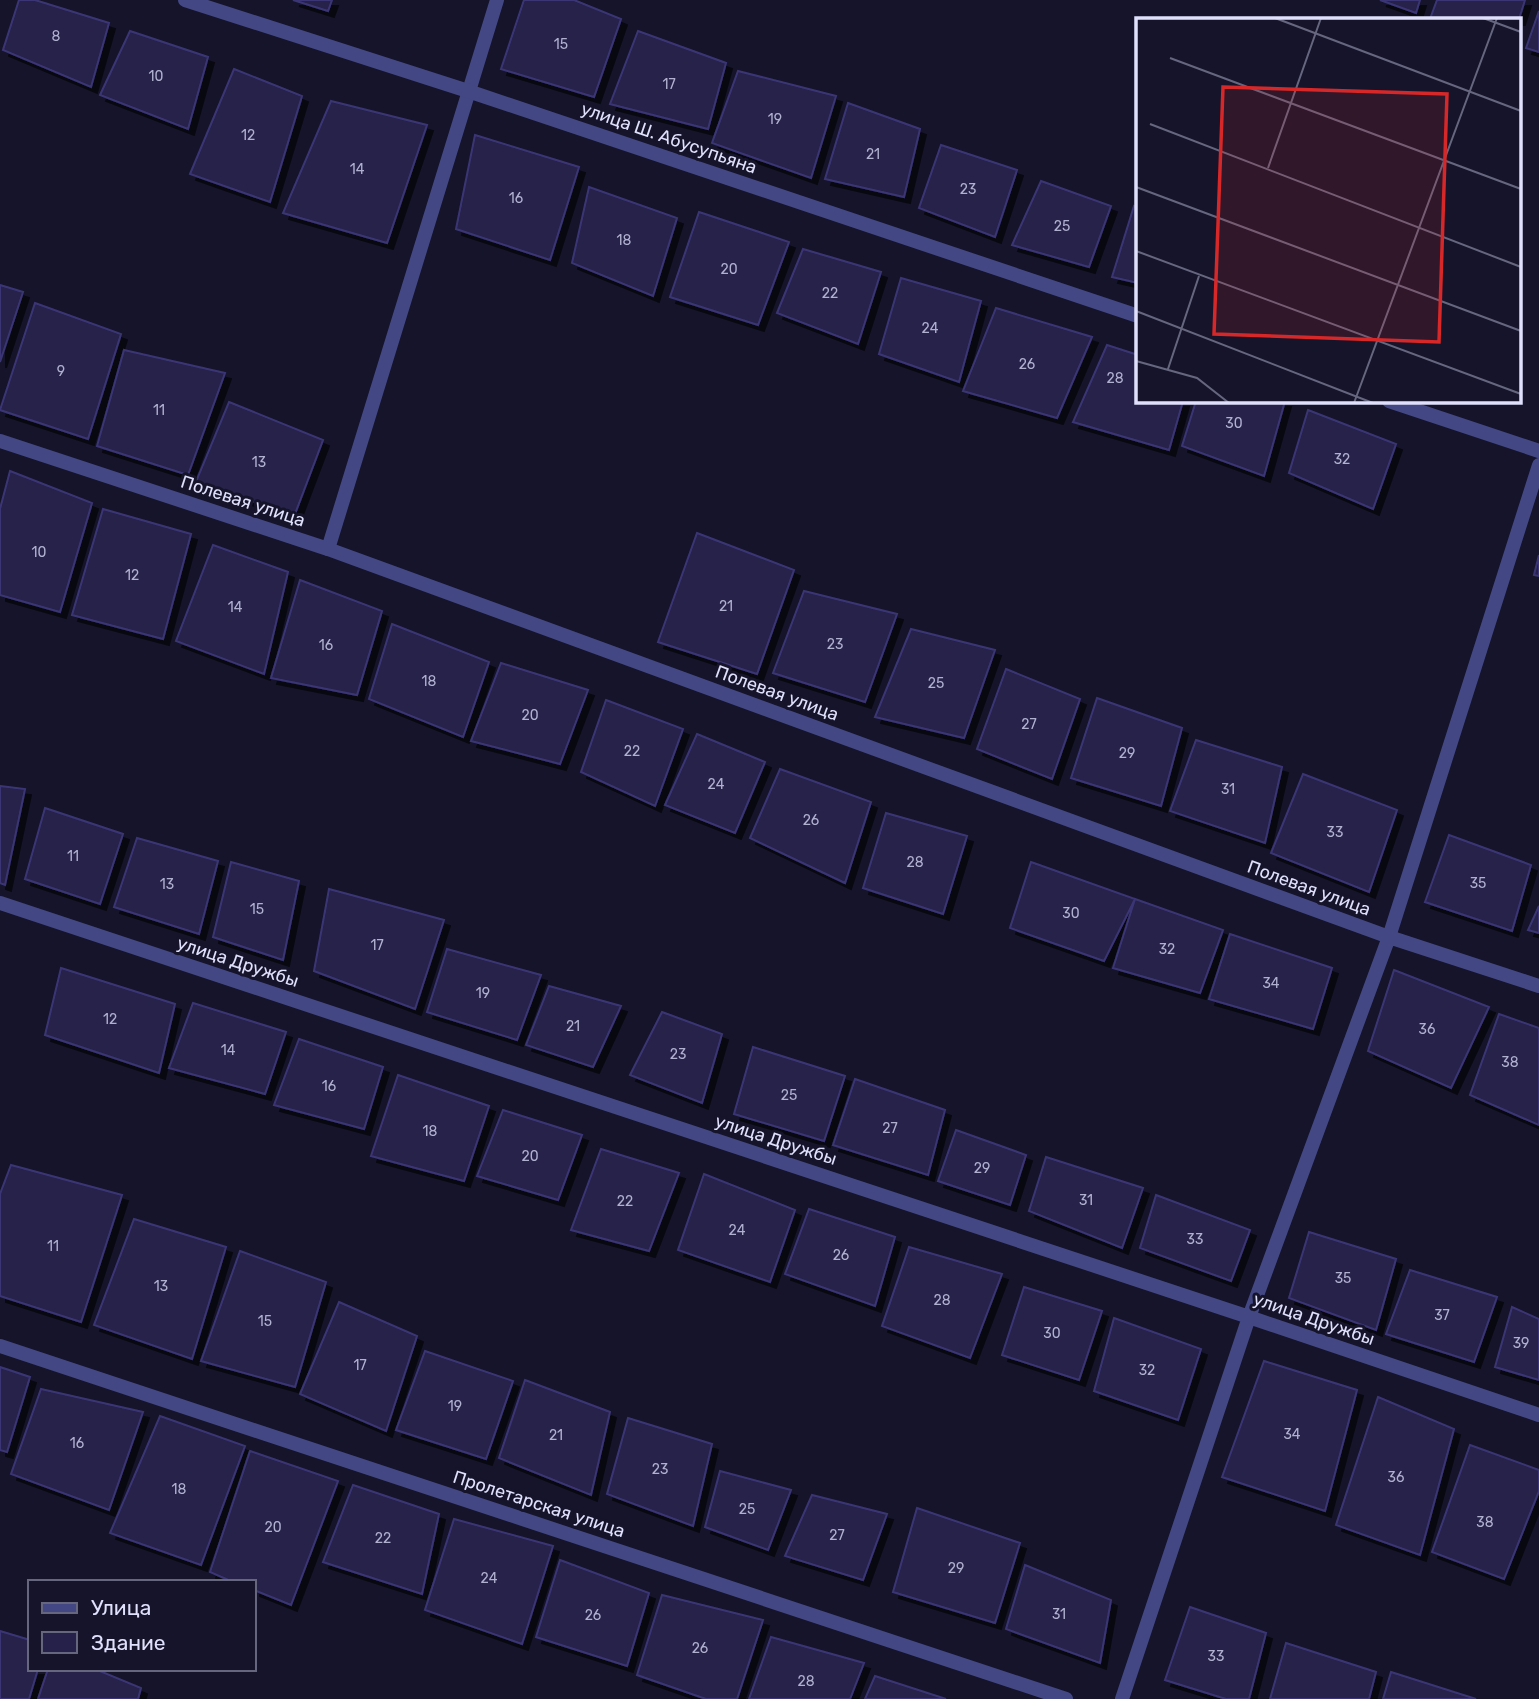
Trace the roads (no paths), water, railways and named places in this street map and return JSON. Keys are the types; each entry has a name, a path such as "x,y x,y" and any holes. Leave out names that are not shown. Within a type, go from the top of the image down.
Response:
{"street":[{"name":"улица Ш. Абусупьяна","path":"186,0 468,91 1136,316"},
{"path":"328,549 497,0"},
{"path":"1392,402 1539,451"},
{"name":"Полевая улица","path":"0,441 328,549 1389,937 1539,986"},
{"path":"1122,1699 1249,1317 1389,937 1539,465"},
{"name":"улица Дружбы","path":"0,903 1539,1415"},
{"name":"Пролетарская улица","path":"0,1346 1066,1699"}]}
